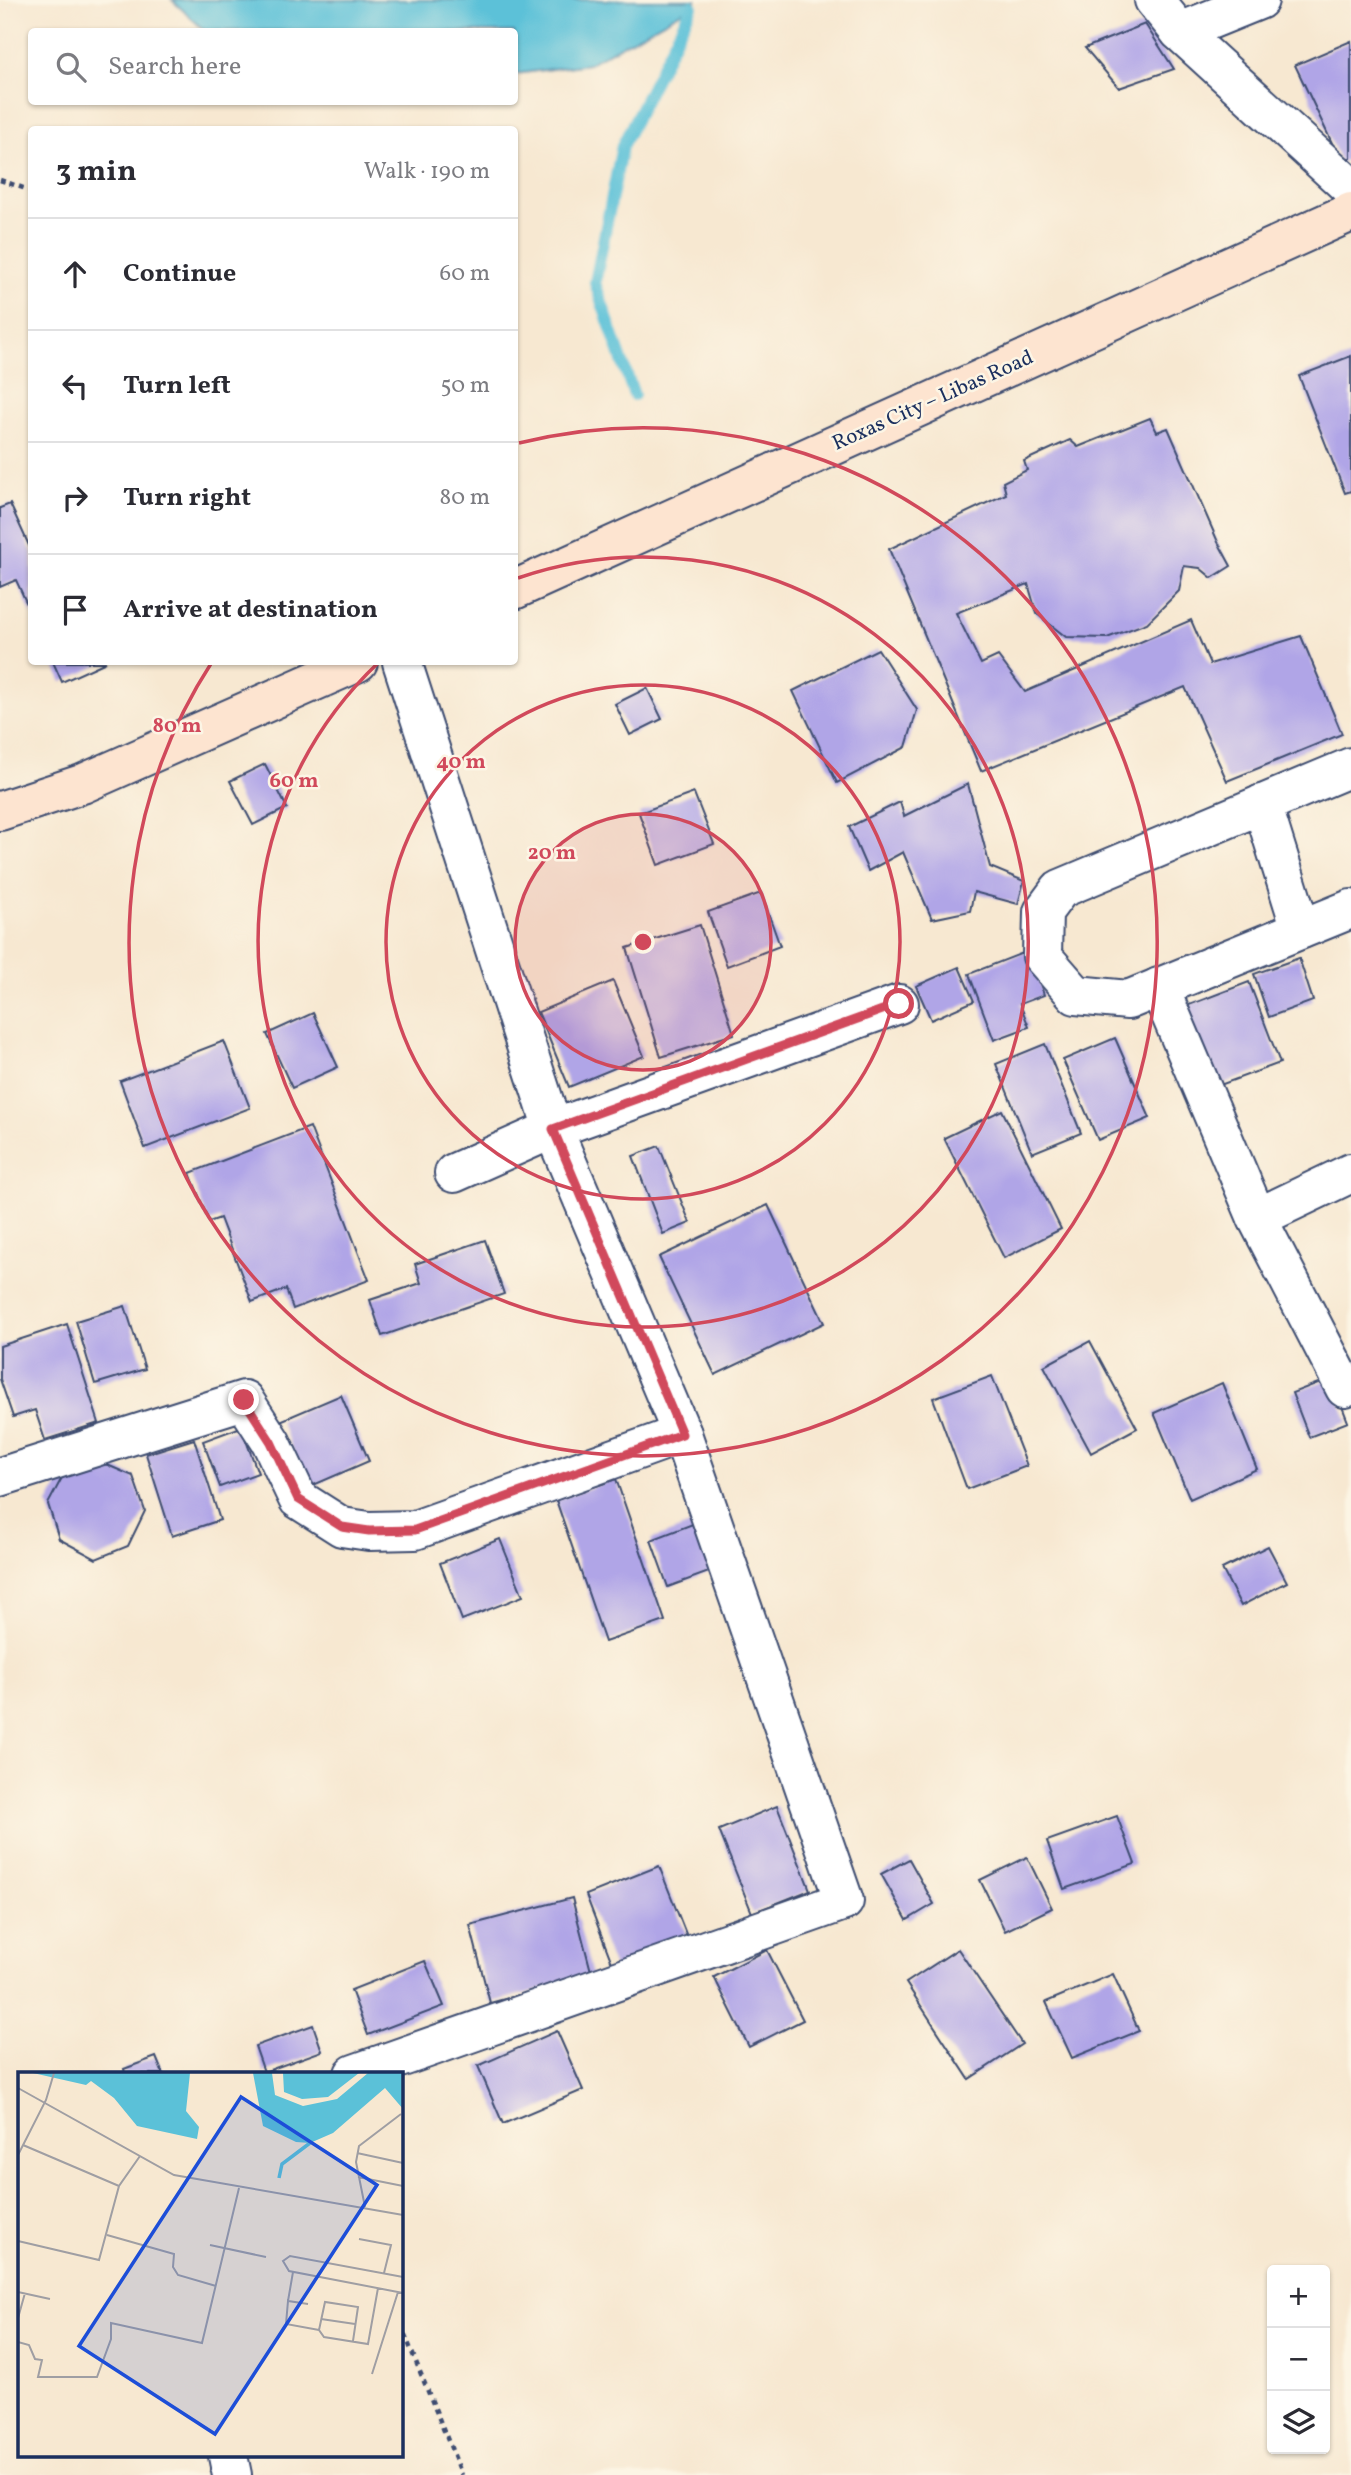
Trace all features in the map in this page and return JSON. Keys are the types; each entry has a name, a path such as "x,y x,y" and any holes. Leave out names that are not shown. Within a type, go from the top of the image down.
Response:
{"main road":[{"name":"Roxas City – Libas Road","path":"518,588 1351,212"},
{"path":"0,811 82,784 351,665"}],"street":[{"path":"1154,0 1180,32 1351,188"},
{"path":"1180,32 1259,0"},
{"path":"360,2072 844,1901 682,1434 553,1129 403,665"},
{"path":"1351,767 1060,889 1043,912 1042,956 1076,995 1128,1000 1351,909"},
{"path":"1262,804 1301,929"},
{"path":"1159,987 1258,1218 1345,1388 1351,1385"},
{"path":"454,1173 553,1129 899,1004"},
{"path":"1258,1218 1351,1173"},
{"path":"0,1477 244,1400 271,1442 298,1499 342,1527 369,1531 415,1530 682,1434"}],"path":[{"path":"0,180 28,190"},
{"path":"402,2327 462,2475"}],"water":[{"path":"172,0 696,0 692,6 588,64 518,74 518,28 202,28"}],"building":[{"path":"1145,24 1174,69 1119,88 1085,48"},
{"path":"1351,41 1351,158 1341,162 1295,65"},
{"path":"1351,356 1351,491 1345,493 1299,376"},
{"path":"1150,418 1157,432 1168,428 1231,566 1212,578 1200,568 1184,566 1179,591 1147,623 1107,638 1066,637 1037,614 1028,584 956,613 981,664 998,656 1025,692 1191,620 1210,664 1301,636 1342,734 1227,781 1185,687 981,771 889,549 1006,494 1003,482 1027,470 1024,461 1070,440 1078,447"},
{"path":"10,504 28,543 28,606 16,580 0,587 0,508"},
{"path":"878,649 917,710 906,747 837,783 793,691"},
{"path":"54,665 99,665 62,682"},
{"path":"647,688 662,719 630,735 615,704"},
{"path":"265,764 287,808 253,825 230,781"},
{"path":"968,784 990,867 1024,881 1018,904 974,892 970,911 932,919 903,852 868,871 849,827 900,802 904,816"},
{"path":"694,793 714,844 658,865 639,813"},
{"path":"761,893 780,946 727,966 708,912"},
{"path":"700,925 734,1034 661,1057 627,948"},
{"path":"1028,951 1044,995 1020,1004 1029,1027 994,1040 969,974"},
{"path":"1299,958 1313,1001 1269,1017 1254,974"},
{"path":"959,967 974,1001 931,1020 916,986"},
{"path":"613,981 644,1056 569,1087 538,1012"},
{"path":"1249,982 1280,1063 1212,1088 1181,1008"},
{"path":"313,1013 338,1067 292,1088 267,1034"},
{"path":"1115,1038 1150,1118 1098,1140 1063,1060"},
{"path":"224,1041 250,1108 145,1148 120,1081"},
{"path":"1045,1044 1081,1133 1032,1153 996,1064"},
{"path":"1002,1110 1061,1229 1004,1258 944,1138"},
{"path":"310,1127 369,1280 293,1309 286,1289 252,1302 220,1218 209,1222 190,1173"},
{"path":"659,1146 690,1223 663,1234 633,1156"},
{"path":"768,1205 824,1323 715,1375 659,1257"},
{"path":"485,1240 504,1294 382,1336 370,1300 421,1283 415,1264"},
{"path":"125,1306 145,1369 95,1384 76,1321"},
{"path":"67,1324 99,1423 45,1440 35,1410 13,1417 0,1379 0,1346"},
{"path":"1090,1341 1137,1428 1091,1453 1044,1366"},
{"path":"992,1376 1027,1466 967,1489 933,1398"},
{"path":"1331,1378 1348,1422 1309,1437 1292,1393"},
{"path":"1222,1383 1257,1469 1190,1499 1154,1413"},
{"path":"341,1395 369,1461 309,1487 280,1421"},
{"path":"241,1427 258,1473 220,1487 203,1441"},
{"path":"194,1439 220,1520 172,1536 146,1454"},
{"path":"98,1461 133,1476 145,1511 128,1546 96,1559 59,1539 48,1504 65,1472"},
{"path":"616,1479 665,1621 605,1642 556,1500"},
{"path":"703,1520 720,1568 668,1587 651,1540"},
{"path":"500,1539 523,1596 462,1620 440,1563"},
{"path":"1268,1546 1287,1582 1241,1606 1222,1569"},
{"path":"777,1806 810,1890 752,1913 719,1830"},
{"path":"1117,1816 1135,1864 1064,1889 1047,1841"},
{"path":"1027,1857 1052,1908 1005,1931 980,1880"},
{"path":"909,1859 934,1904 907,1920 881,1874"},
{"path":"659,1866 688,1939 614,1968 586,1895"},
{"path":"572,1898 592,1975 490,2003 470,1925"},
{"path":"958,1949 1022,2044 969,2079 906,1983"},
{"path":"767,1950 803,2020 749,2047 714,1977"},
{"path":"425,1961 444,2006 368,2035 351,1990"},
{"path":"1113,1974 1139,2031 1072,2058 1046,2002"},
{"path":"313,2025 322,2051 264,2072 255,2046"},
{"path":"557,2031 583,2090 503,2124 478,2066"},
{"path":"156,2057 162,2072 125,2072 124,2069"}],"waterway":[{"path":"634,395 595,283 622,146 692,6"}],"route":[{"path":"244,1400 271,1442 298,1499 342,1527 369,1531 415,1530 682,1434 553,1129 899,1004"}]}
